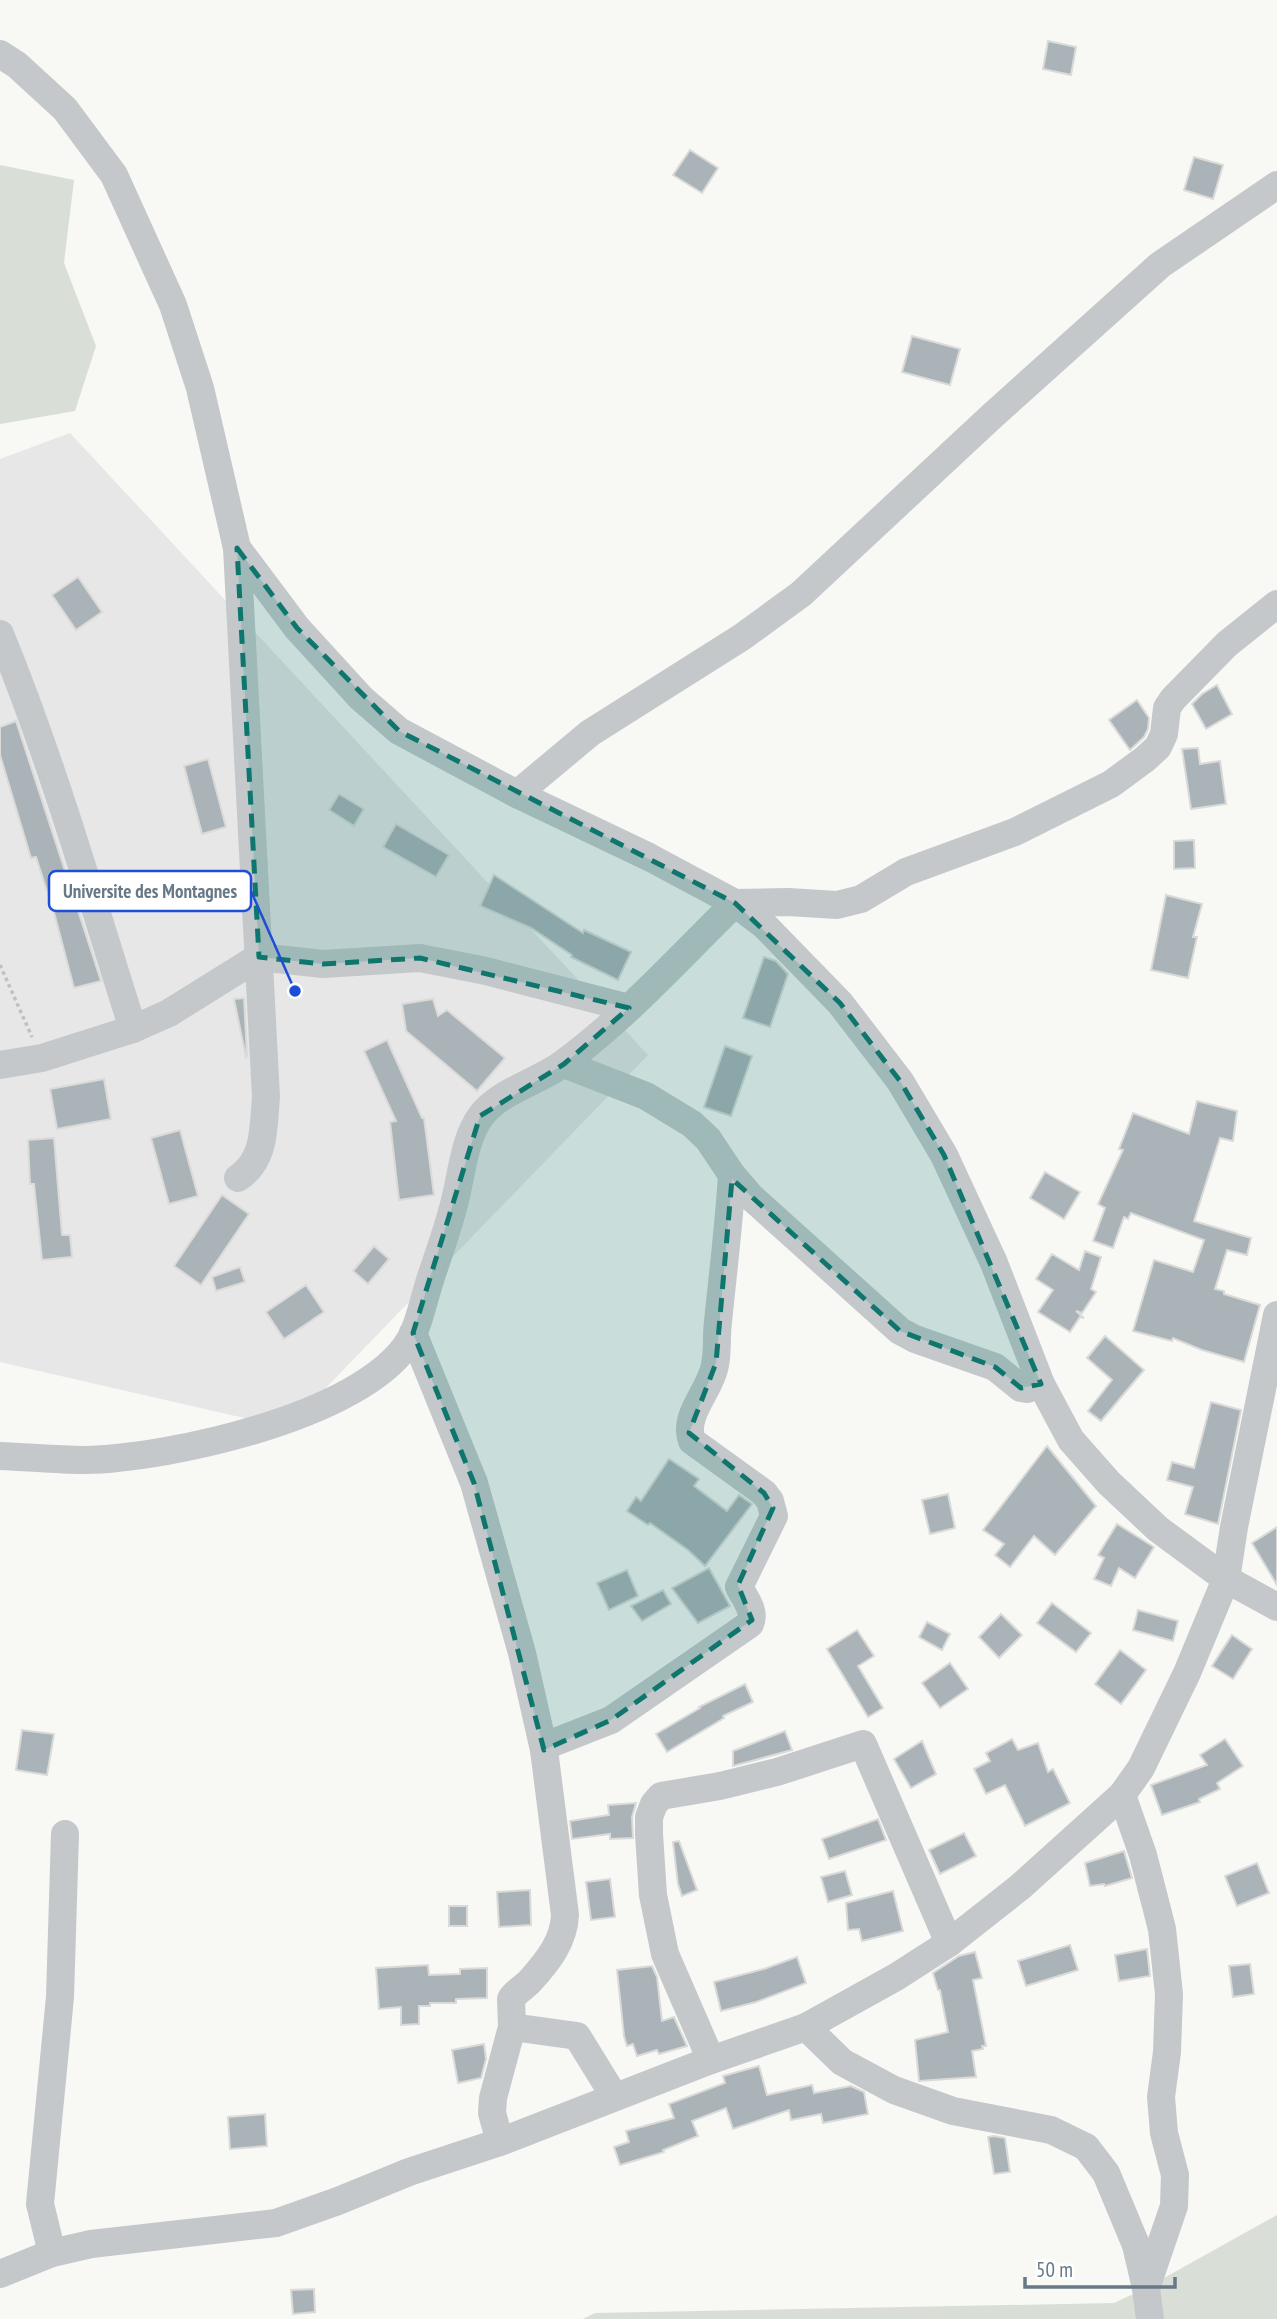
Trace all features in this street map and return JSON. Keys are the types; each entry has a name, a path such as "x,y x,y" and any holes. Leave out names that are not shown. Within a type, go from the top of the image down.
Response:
{"street":[{"path":"0,54 17,65 65,109 114,175 173,305 200,388 237,548 265,1097 258,1157 250,1170 238,1178"},
{"path":"517,794 590,733 742,636 801,594 992,416 1160,265 1277,185"},
{"path":"237,548 297,628 361,698 399,731 517,794 649,857 734,903 764,925 840,1003 900,1081 944,1155 994,1263 1041,1384 1071,1440 1109,1483 1158,1529 1226,1579 1277,1607"},
{"path":"0,1456 86,1460 163,1452 233,1435 311,1411 367,1383 397,1358 413,1334 455,1201 470,1138 480,1116 492,1104 564,1064 629,1009 734,903 837,905 861,899 906,872 1015,832 1111,784 1158,747 1164,734 1167,708 1172,699 1227,644 1277,604"},
{"path":"0,634 20,682 78,853 133,1030"},
{"path":"0,1065 42,1058 133,1030 169,1013 259,957 293,963 323,964 420,958 486,971 629,1009"},
{"path":"564,1064 646,1096 692,1124 708,1139 732,1175 751,1197 900,1331 915,1339 995,1367 1021,1388 1027,1389 1041,1384"},
{"path":"544,1750 550,1744 611,1720 674,1678 752,1620 753,1614 739,1587 774,1516 773,1508 764,1493 692,1441 689,1433 690,1422 716,1363 718,1324 729,1240 732,1175"},
{"path":"0,2274 52,2253 91,2244 276,2223 338,2202 409,2172 500,2142 614,2096 806,2027 896,1978 949,1943 1020,1887 1122,1795 1141,1768 1187,1673 1226,1579 1277,1315"},
{"path":"413,1334 474,1483 522,1653 544,1750 565,1915 564,1931 559,1943 530,1982 511,1999 512,2027 493,2098 495,2128 500,2142"},
{"path":"711,2060 665,1954 653,1895 649,1817 654,1804 661,1796 720,1786 777,1772 863,1744 949,1943"},
{"path":"1122,1795 1143,1855 1162,1929 1169,1994 1167,2052 1161,2097 1164,2133 1175,2175 1174,2206 1146,2288"},
{"path":"52,2253 40,2204 60,1997 65,1834"},
{"path":"512,2027 577,2036 614,2096"},
{"path":"806,2027 842,2062 894,2090 953,2111 1051,2130 1086,2147 1106,2173 1136,2245 1150,2319"}],"path":[{"path":"0,965 42,1058"}],"highlighted area":[{"path":"237,548 297,628 399,731 735,903 840,1003 900,1081 944,1155 1041,1384 1021,1388 995,1367 900,1331 732,1179 716,1363 689,1433 764,1493 773,1508 738,1585 752,1620 611,1720 544,1750 474,1483 413,1333 480,1116 564,1064 629,1008 420,958 323,964 259,957"}],"shaded area":[{"path":"0,165 74,180 64,263 96,346 75,411 0,424"},
{"path":"70,433 648,1055 287,1428 0,1362 0,459"},
{"path":"1277,2215 1277,2319 583,2319 595,2313 1114,2303"}],"building":[{"path":"1048,41 1076,47 1071,75 1043,69"},
{"path":"690,150 718,168 702,193 673,175"},
{"path":"1194,157 1223,165 1213,199 1184,190"},
{"path":"912,336 960,349 950,385 902,372"},
{"path":"78,577 102,612 76,630 52,595"},
{"path":"1217,685 1232,714 1206,729 1192,704"},
{"path":"1137,700 1149,718 1148,729 1144,737 1130,750 1109,720"},
{"path":"16,721 101,981 74,988 36,857 31,858 0,755 0,727"},
{"path":"1198,748 1200,764 1220,761 1226,804 1191,809 1182,749"},
{"path":"208,759 226,827 202,834 184,766"},
{"path":"339,794 364,809 354,826 329,810"},
{"path":"396,824 449,855 436,877 383,847"},
{"path":"1194,840 1195,868 1174,869 1174,841"},
{"path":"494,875 583,933 584,930 631,952 618,980 571,957 572,955 531,928 480,906"},
{"path":"1166,895 1202,904 1193,937 1197,937 1188,978 1151,970"},
{"path":"764,957 776,961 788,974 770,1027 743,1018"},
{"path":"244,998 247,1056 246,1057 234,999"},
{"path":"433,999 438,1016 447,1010 505,1058 477,1091 406,1031 402,1004"},
{"path":"387,1040 424,1118 434,1195 399,1200 390,1122 396,1121 364,1051"},
{"path":"725,1046 752,1056 731,1116 704,1107"},
{"path":"104,1079 111,1119 57,1129 50,1089"},
{"path":"1197,1101 1237,1111 1233,1141 1220,1138 1194,1221 1251,1238 1247,1255 1227,1250 1215,1289 1260,1305 1244,1362 1173,1338 1172,1341 1133,1331 1154,1260 1193,1272 1204,1240 1131,1213 1128,1219 1124,1217 1113,1248 1093,1241 1105,1208 1098,1204 1123,1150 1119,1149 1133,1113 1189,1134"},
{"path":"180,1130 198,1196 169,1204 151,1138"},
{"path":"54,1138 62,1235 70,1235 72,1257 42,1260 34,1184 30,1184 28,1140"},
{"path":"1045,1172 1080,1192 1064,1219 1030,1198"},
{"path":"222,1195 249,1214 201,1285 174,1266"},
{"path":"374,1246 389,1259 368,1284 353,1271"},
{"path":"1085,1251 1101,1257 1091,1289 1096,1292 1082,1313 1076,1311 1084,1318 1080,1317 1070,1332 1038,1312 1053,1290 1036,1279 1052,1254 1079,1270"},
{"path":"240,1267 245,1282 216,1291 212,1277"},
{"path":"306,1285 324,1312 284,1339 266,1312"},
{"path":"1105,1336 1144,1370 1101,1421 1088,1411 1112,1380 1087,1358"},
{"path":"1211,1402 1241,1410 1218,1524 1185,1514 1193,1487 1167,1480 1172,1462 1194,1468"},
{"path":"1047,1446 1096,1506 1055,1555 1034,1536 1010,1567 995,1555 1004,1544 983,1530"},
{"path":"669,1459 699,1479 694,1486 727,1511 739,1495 752,1504 705,1566 688,1550 650,1523 648,1525 627,1511 636,1497 641,1501"},
{"path":"948,1494 955,1528 930,1534 922,1500"},
{"path":"1117,1524 1154,1547 1135,1578 1119,1568 1111,1586 1094,1579 1104,1558 1098,1555"},
{"path":"1277,1527 1277,1585 1252,1543"},
{"path":"709,1568 730,1606 698,1623 672,1588"},
{"path":"627,1570 638,1596 609,1610 597,1583"},
{"path":"663,1590 671,1604 642,1621 631,1606"},
{"path":"1052,1603 1091,1633 1076,1652 1037,1623"},
{"path":"1138,1610 1178,1621 1173,1641 1133,1630"},
{"path":"1001,1614 1022,1635 999,1658 979,1637"},
{"path":"927,1622 950,1634 942,1650 919,1637"},
{"path":"857,1630 874,1656 858,1666 883,1708 868,1717 827,1649"},
{"path":"1232,1635 1252,1649 1233,1679 1212,1666"},
{"path":"1120,1650 1146,1670 1121,1704 1095,1684"},
{"path":"950,1663 968,1689 940,1708 922,1683"},
{"path":"745,1684 753,1702 723,1716 724,1718 667,1752 656,1734 699,1707"},
{"path":"22,1730 54,1734 47,1775 16,1770"},
{"path":"785,1731 792,1750 733,1766 733,1751"},
{"path":"1012,1739 1018,1750 1038,1743 1048,1772 1053,1769 1070,1803 1025,1826 1005,1785 986,1794 974,1769 990,1761 986,1753"},
{"path":"1225,1739 1243,1766 1217,1783 1220,1789 1199,1799 1200,1802 1162,1815 1151,1785 1207,1765 1200,1755"},
{"path":"922,1741 936,1774 911,1788 894,1759"},
{"path":"636,1803 632,1817 633,1838 610,1839 610,1834 572,1839 570,1821 609,1815 608,1805"},
{"path":"878,1819 886,1840 829,1859 822,1839"},
{"path":"964,1833 976,1856 940,1874 929,1850"},
{"path":"679,1841 697,1890 682,1896 673,1842"},
{"path":"1124,1851 1132,1878 1105,1886 1090,1886 1085,1863"},
{"path":"1257,1863 1269,1893 1237,1906 1225,1876"},
{"path":"845,1871 852,1895 828,1902 821,1877"},
{"path":"610,1879 615,1917 591,1920 586,1882"},
{"path":"530,1890 531,1925 499,1927 497,1892"},
{"path":"893,1891 903,1931 862,1941 859,1929 848,1930 846,1903"},
{"path":"449,1906 467,1906 467,1926 449,1926"},
{"path":"1070,1945 1078,1970 1026,1986 1018,1961"},
{"path":"1147,1949 1150,1976 1119,1981 1115,1955"},
{"path":"975,1952 982,1978 973,1980 986,2046 972,2051 976,2077 919,2081 915,2040 948,2032 940,1990 933,1973 959,1956"},
{"path":"797,1957 806,1983 756,2002 721,2011 714,1982"},
{"path":"1250,1964 1254,1994 1233,1997 1229,1966"},
{"path":"428,1965 429,1975 460,1974 460,1969 487,1968 487,1998 456,1999 456,2003 430,2003 430,2006 419,2006 419,2024 401,2025 401,2007 379,2009 376,1968"},
{"path":"652,1966 657,1977 662,2021 674,2017 687,2046 659,2054 657,2050 637,2056 633,2044 627,2046 624,2036 617,1970"},
{"path":"484,2044 486,2059 481,2078 458,2083 452,2050"},
{"path":"759,2066 767,2095 812,2085 814,2093 851,2086 864,2092 868,2114 823,2123 821,2114 791,2120 789,2110 733,2129 726,2108 692,2121 698,2136 663,2150 664,2152 620,2165 614,2147 629,2142 626,2131 674,2118 669,2104 725,2083 723,2076"},
{"path":"265,2114 267,2146 230,2149 228,2117"},
{"path":"988,2137 1005,2138 1010,2172 994,2174"},
{"path":"314,2289 315,2312 293,2314 291,2290"}],"place":[{"name":"Universite des Montagnes","path":"295,991"}]}
